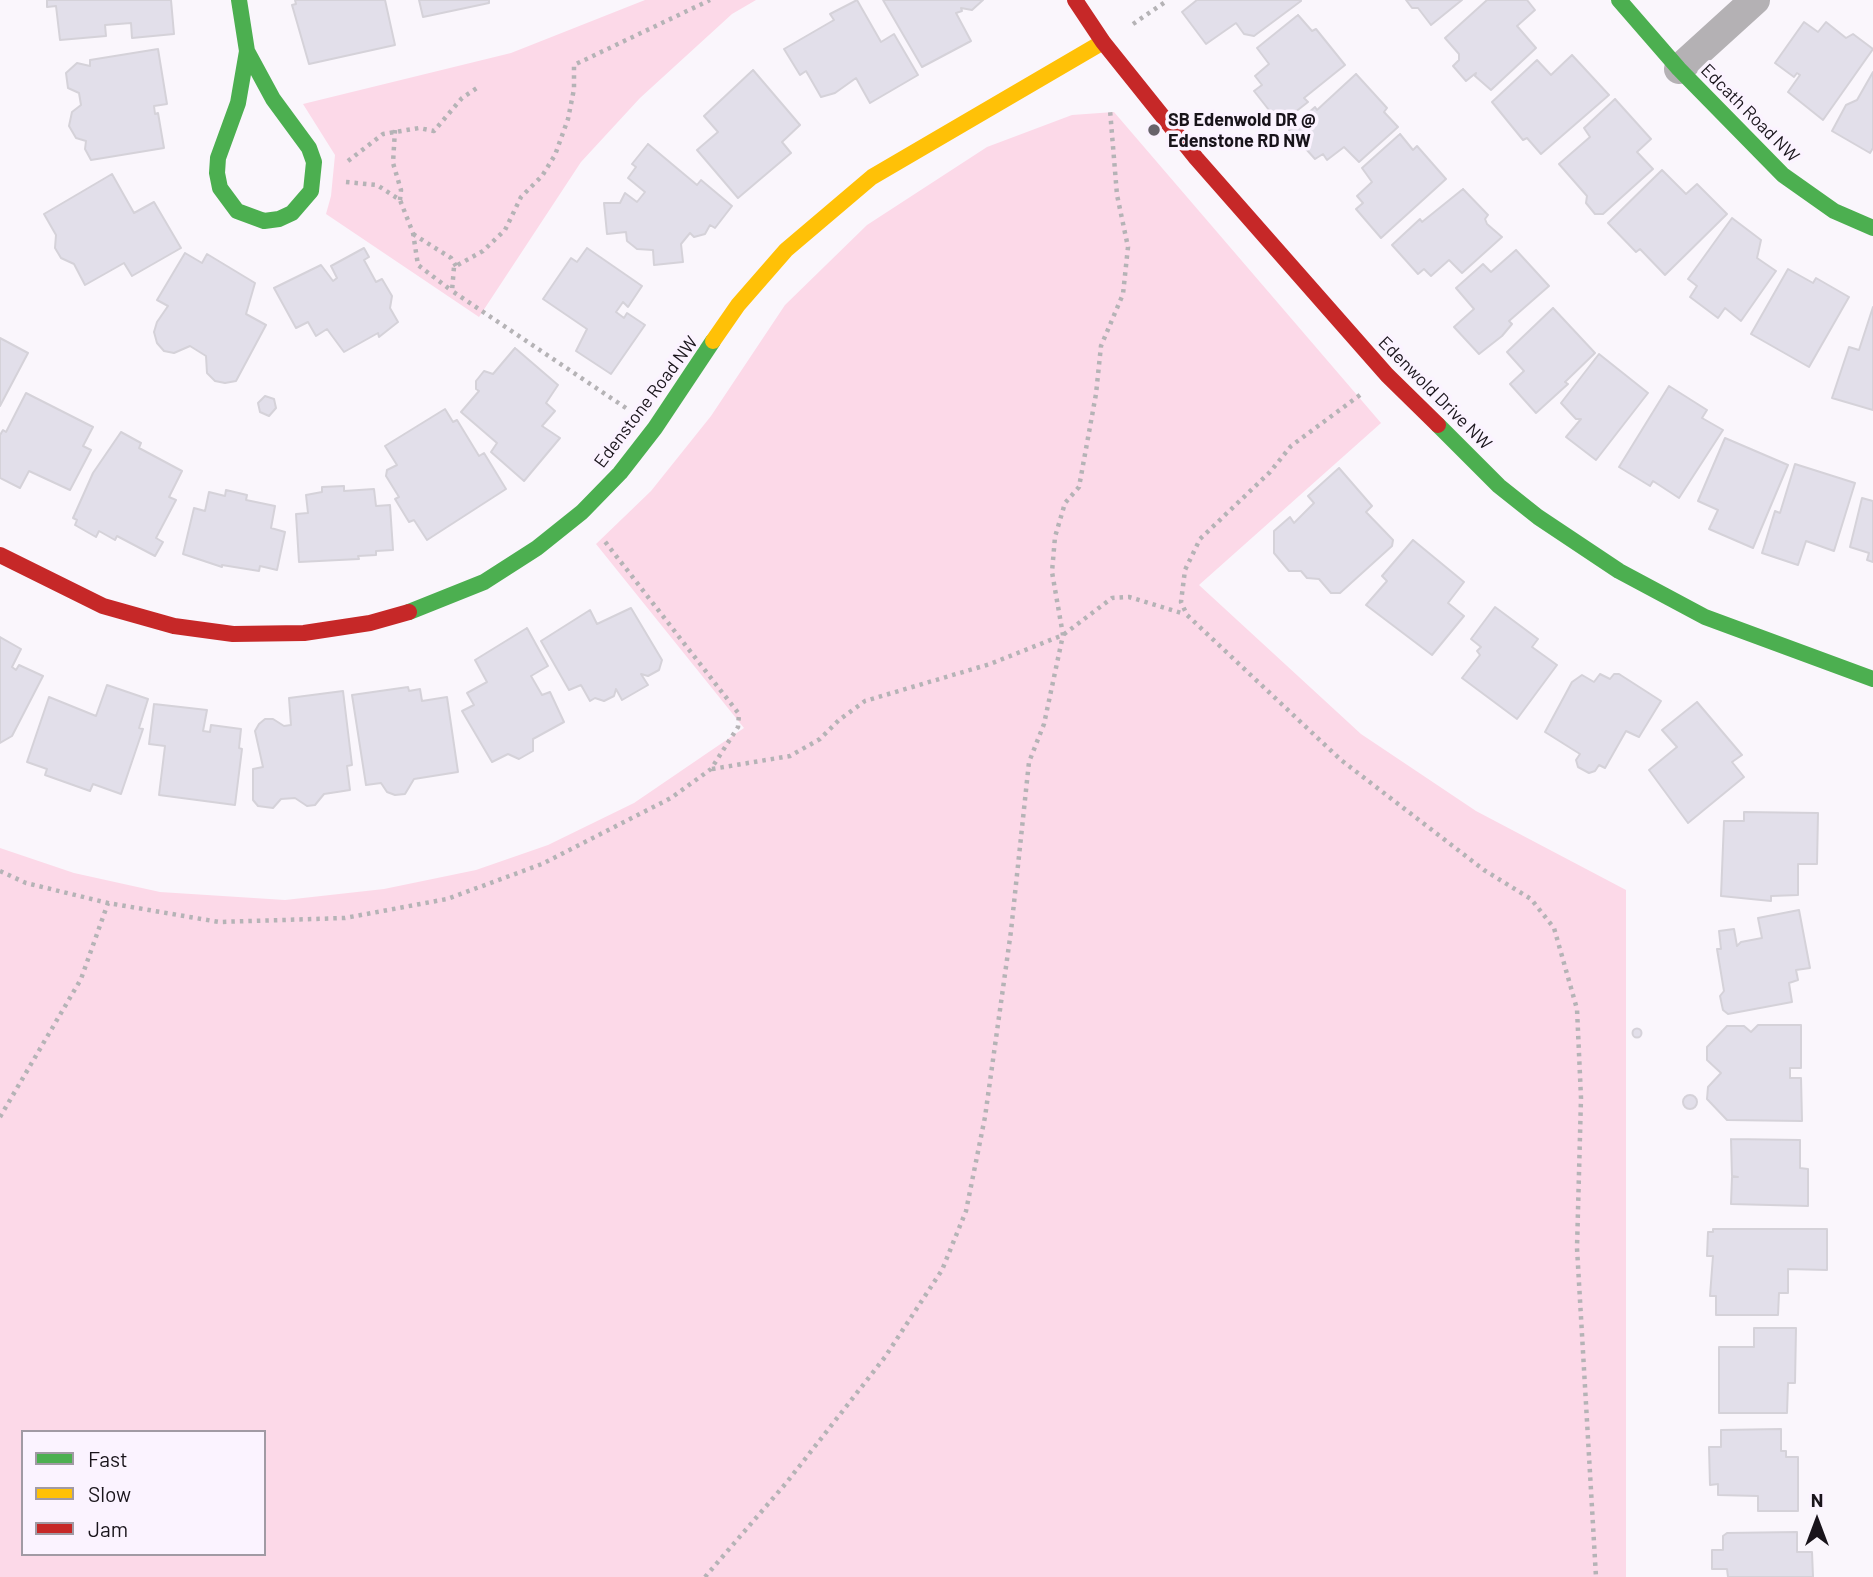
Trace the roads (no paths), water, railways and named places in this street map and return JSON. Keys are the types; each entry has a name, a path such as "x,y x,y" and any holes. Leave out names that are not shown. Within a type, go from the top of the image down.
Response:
{"street":[{"path":"239,0 247,51 238,103 218,158 219,188 237,211 264,221 292,213 311,191 315,177 309,148 273,99 247,51"},
{"name":"Edenwold Drive NW","path":"1075,0 1103,42 1196,158 1387,375 1499,486 1538,517 1619,571 1705,617 1873,679"},
{"name":"Edcath Road NW","path":"1619,0 1679,69 1783,176 1835,211 1873,228"},
{"path":"1679,69 1755,0"},
{"name":"Edenstone Road NW","path":"0,555 103,606 174,626 233,634 304,633 370,623 423,608 484,582 537,548 582,512 620,473 655,428 738,305 786,250 830,210 872,177 1103,42"}],"place":[{"name":"SB Edenwold DR @ Edenstone RD NW","path":"1154,130"}]}
